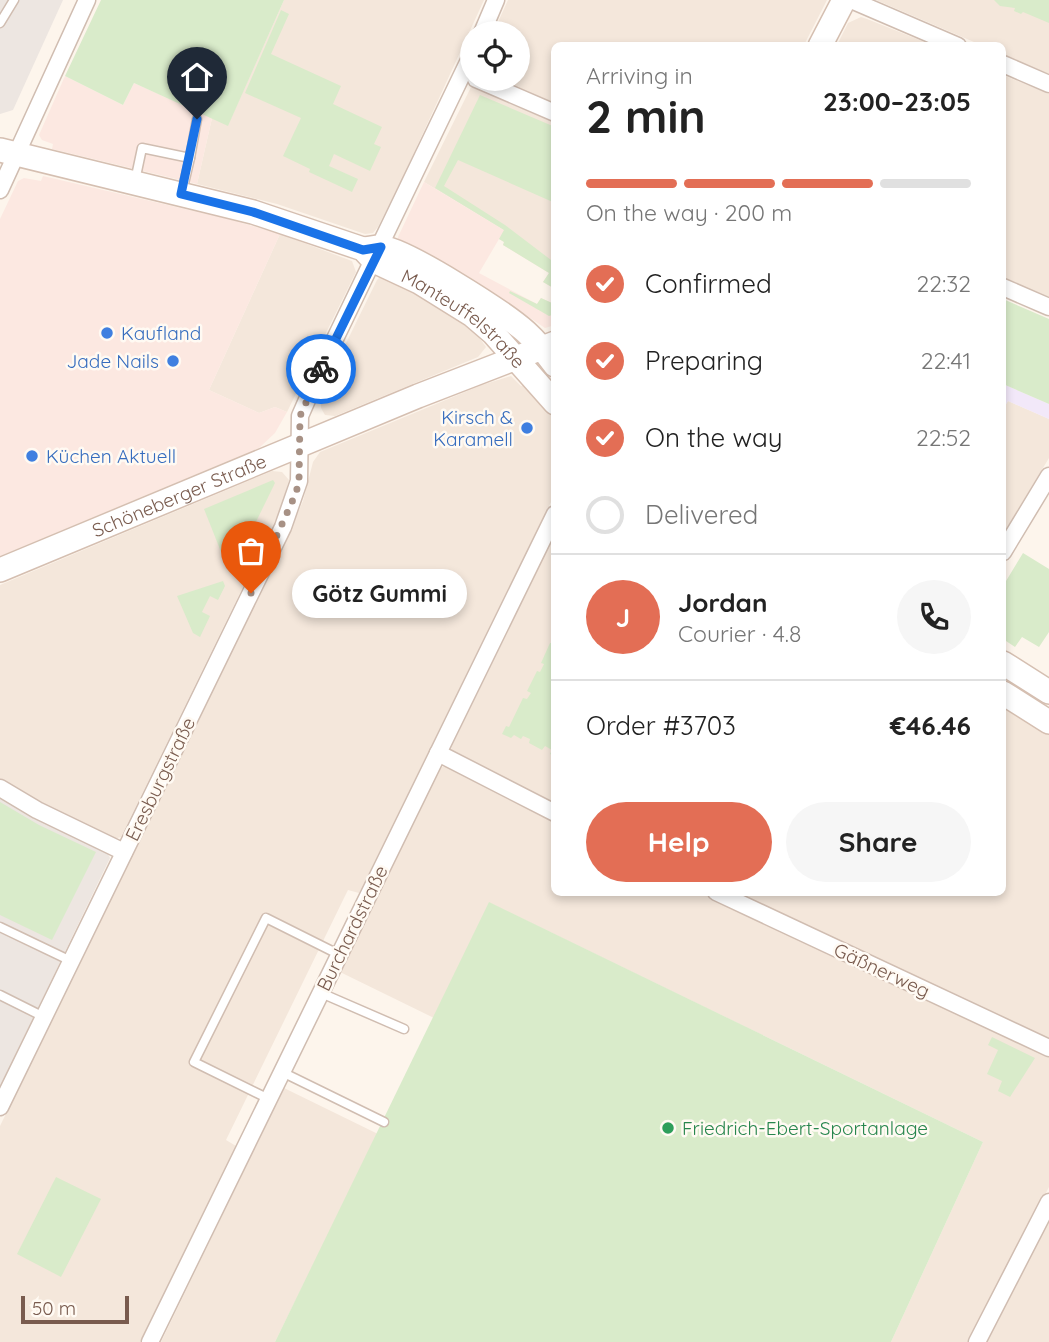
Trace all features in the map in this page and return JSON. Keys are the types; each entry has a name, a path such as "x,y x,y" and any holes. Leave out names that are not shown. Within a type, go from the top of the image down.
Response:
{"main road":[{"path":"822,42 844,0"},
{"name":"Manteuffelstraße","path":"8,153 253,212 373,253 425,267 493,307 550,352"},
{"name":"Manteuffelstraße","path":"373,253 457,304 493,333 551,398"},
{"name":"Schöneberger Straße","path":"0,570 516,358 550,352"},
{"path":"1006,665 1049,692"},
{"path":"1006,695 1049,722"}],"street":[{"path":"0,190 8,153 87,0"},
{"path":"487,21 496,0"},
{"path":"851,0 949,42"},
{"path":"1006,65 1049,84"},
{"name":"Eresburgstraße","path":"1,1104 291,509 299,481 300,416 373,253 463,91"},
{"path":"505,91 551,111"},
{"path":"1006,288 1049,307"},
{"path":"1006,547 1049,476"},
{"name":"Burchardstraße","path":"150,1342 551,522"},
{"path":"438,753 551,811"},
{"path":"0,788 37,810 124,852"},
{"name":"Gäßnerweg","path":"725,896 1049,1048"},
{"path":"977,1342 1049,1202"}],"lane":[{"path":"0,23 14,0"},
{"path":"181,194 197,119"},
{"path":"134,184 142,148 190,158"},
{"path":"269,1099 194,1062 266,918 340,955"},
{"path":"0,927 71,961"},
{"path":"321,993 404,1029"},
{"path":"0,995 44,1017"},
{"path":"282,1072 384,1122"}],"shaded area":[{"path":"0,0 63,0 13,110 0,114"},
{"path":"284,0 484,0 474,21 460,21 460,52 402,179 373,233 365,234 277,204 197,184 212,118 228,125"},
{"path":"508,0 827,0 806,42 551,42 551,101 526,91 530,91 530,21 498,21"},
{"path":"876,0 1049,0 1049,74 1006,56 1006,42 974,42"},
{"path":"861,17 924,42 838,42 848,23"},
{"path":"65,76 123,105 134,83 212,118 197,184 52,149 53,144 42,140 39,135"},
{"path":"1006,76 1049,94 1049,298 1006,280"},
{"path":"469,91 480,91 551,121 551,267 504,230 424,182"},
{"path":"43,176 228,219 280,234 209,390 259,413 275,407 287,412 275,433 259,448 0,556 0,219 18,181 24,178 41,181"},
{"path":"424,182 504,230 551,264 551,287 543,282 549,273 503,245 504,242 499,239 479,273 537,304 541,298 551,303 551,326 545,328 517,309 513,312 398,242"},
{"path":"280,234 352,261 356,272 287,412 275,407 259,413 209,390"},
{"path":"382,275 482,333 478,336 486,347 478,357 335,416 325,415 321,403 327,382 377,280"},
{"path":"511,376 521,386 527,384 551,412 551,502 359,893 348,890 344,898 226,1140 236,1146 140,1342 0,1342 0,1126 290,531 303,501 313,462 320,452 482,385"},
{"path":"1006,385 1049,404 1049,419 1008,401 1006,404"},
{"path":"1008,401 1049,419 1049,458 1006,529"},
{"path":"272,471 282,472 289,480 280,511 121,837 114,839 23,795 0,780 0,585"},
{"path":"551,542 551,803 454,754 451,748"},
{"path":"1006,705 1049,732 1049,1040 739,896 1006,896"},
{"path":"449,766 551,818 551,896 708,896 1049,1056 1049,1187 969,1342 891,1342 983,1142 490,903 434,1018 340,972 442,767"},
{"path":"0,796 107,852 110,858 0,1087"},
{"path":"284,1088 378,1134 275,1342 161,1342"},
{"path":"1049,1215 1049,1342 982,1342"}],"green space":[{"path":"101,0 284,0 228,126 134,83 123,105 65,76"},
{"path":"994,0 1049,0 1049,23 1014,11 1015,8 1000,6"},
{"path":"281,10 289,14 271,54 341,86 333,104 382,127 374,144 381,147 370,171 334,154 329,166 358,179 352,192 309,172 310,169 283,156 301,118 245,93"},
{"path":"480,95 551,125 551,201 458,160 444,186 505,225 551,260 551,287 543,282 549,273 503,245 504,242 499,239 504,230 435,188"},
{"path":"510,291 537,304 541,298 551,303 551,315 549,316 509,293"},
{"path":"1006,300 1049,319 1049,404 1006,385"},
{"path":"273,480 275,483 232,571 229,572 204,509"},
{"path":"1023,553 1049,569 1049,632 1039,647 1022,637 1015,647 1006,641 1006,581"},
{"path":"223,581 225,586 218,600 210,596 202,612 210,616 200,637 193,633 177,596"},
{"path":"551,643 551,749 545,746 542,750 523,736 521,739 502,734 506,726 509,727 523,698 527,699 531,693 527,691 537,671 540,672 544,664 541,663"},
{"path":"0,802 39,825 96,852 52,940 0,915"},
{"name":"Friedrich-Ebert-Sportanlage","path":"489,902 983,1142 891,1342 275,1342"},
{"path":"992,1037 1035,1058 1010,1097 998,1091 1002,1081 987,1074 998,1050 988,1045"},
{"path":"56,1177 101,1199 61,1277 17,1254"}],"way so far":[{"path":"251,593 291,509 299,481 300,416 321,369"}],"place":[{"name":"Kaufland","path":"107,333"},
{"name":"Jade Nails","path":"173,361"},
{"name":"Kirsch & Karamell","path":"527,428"},
{"name":"Küchen Aktuell","path":"32,456"},
{"name":"Götz Gummi","path":"251,593"},
{"name":"Friedrich-Ebert-Sportanlage","path":"668,1128"}],"route":[{"path":"197,119 181,194 291,223 363,250 381,247 321,369"}]}
